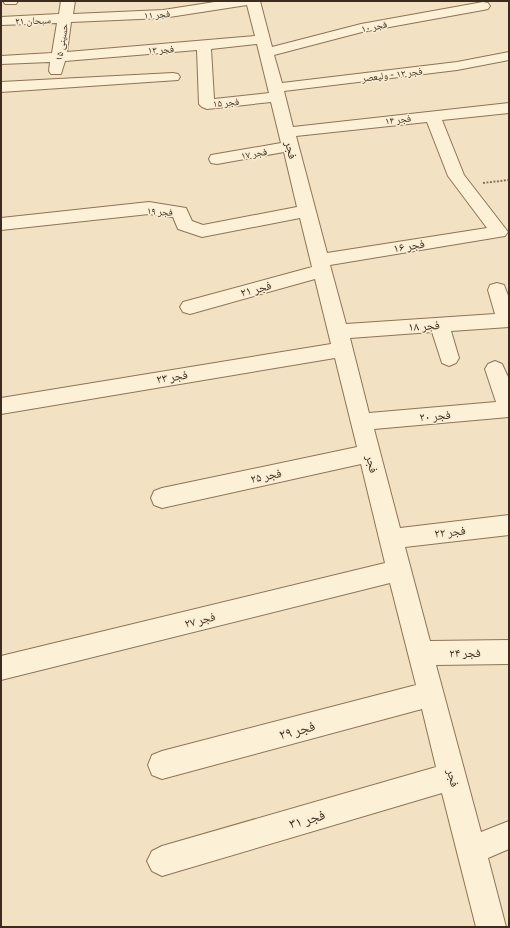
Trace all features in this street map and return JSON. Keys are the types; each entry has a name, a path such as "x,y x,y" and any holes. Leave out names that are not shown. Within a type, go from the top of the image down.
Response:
{"street":[{"name":"حسینی ۱۵","path":"54,84 68,1"},
{"name":"فجر ۱۱","path":"65,19 163,14 248,1"},
{"name":"فجر","path":"253,1 491,927"},
{"name":"فجر ۱۰","path":"265,46 483,6"},
{"name":"سبحان ۲۱","path":"1,21 65,19"},
{"name":"فجر ۱۳","path":"58,58 204,46 265,46"},
{"name":"فجر ۱۵","path":"204,46 207,104 276,92"},
{"name":"فجر ۱۲ - ولیعصر","path":"276,92 457,66 509,56"},
{"path":"1,60 58,58"},
{"path":"1,87 173,77"},
{"name":"فجر ۱۴","path":"289,139 432,115 509,109"},
{"name":"فجر ۱۶","path":"321,266 499,232 456,176 432,115"},
{"name":"فجر ۱۷","path":"217,159 289,139"},
{"name":"فجر ۱۹","path":"1,224 149,208 180,212 184,225 202,231 307,211"},
{"name":"فجر ۲۱","path":"190,307 321,266"},
{"path":"498,290 508,320"},
{"name":"فجر ۱۸","path":"340,341 440,325 508,320"},
{"path":"440,325 449,358"},
{"name":"فجر ۲۳","path":"1,406 340,341"},
{"path":"495,369 509,409"},
{"name":"فجر ۲۰","path":"361,422 509,409"},
{"name":"فجر ۲۵","path":"162,498 369,453"},
{"name":"فجر ۲۲","path":"391,539 509,525"},
{"name":"فجر ۲۷","path":"1,668 399,570"},
{"name":"فجر ۲۴","path":"421,653 509,652"},
{"name":"فجر ۲۹","path":"162,765 431,694"},
{"name":"فجر ۳۱","path":"162,861 452,776"},
{"path":"472,851 509,835"}]}
